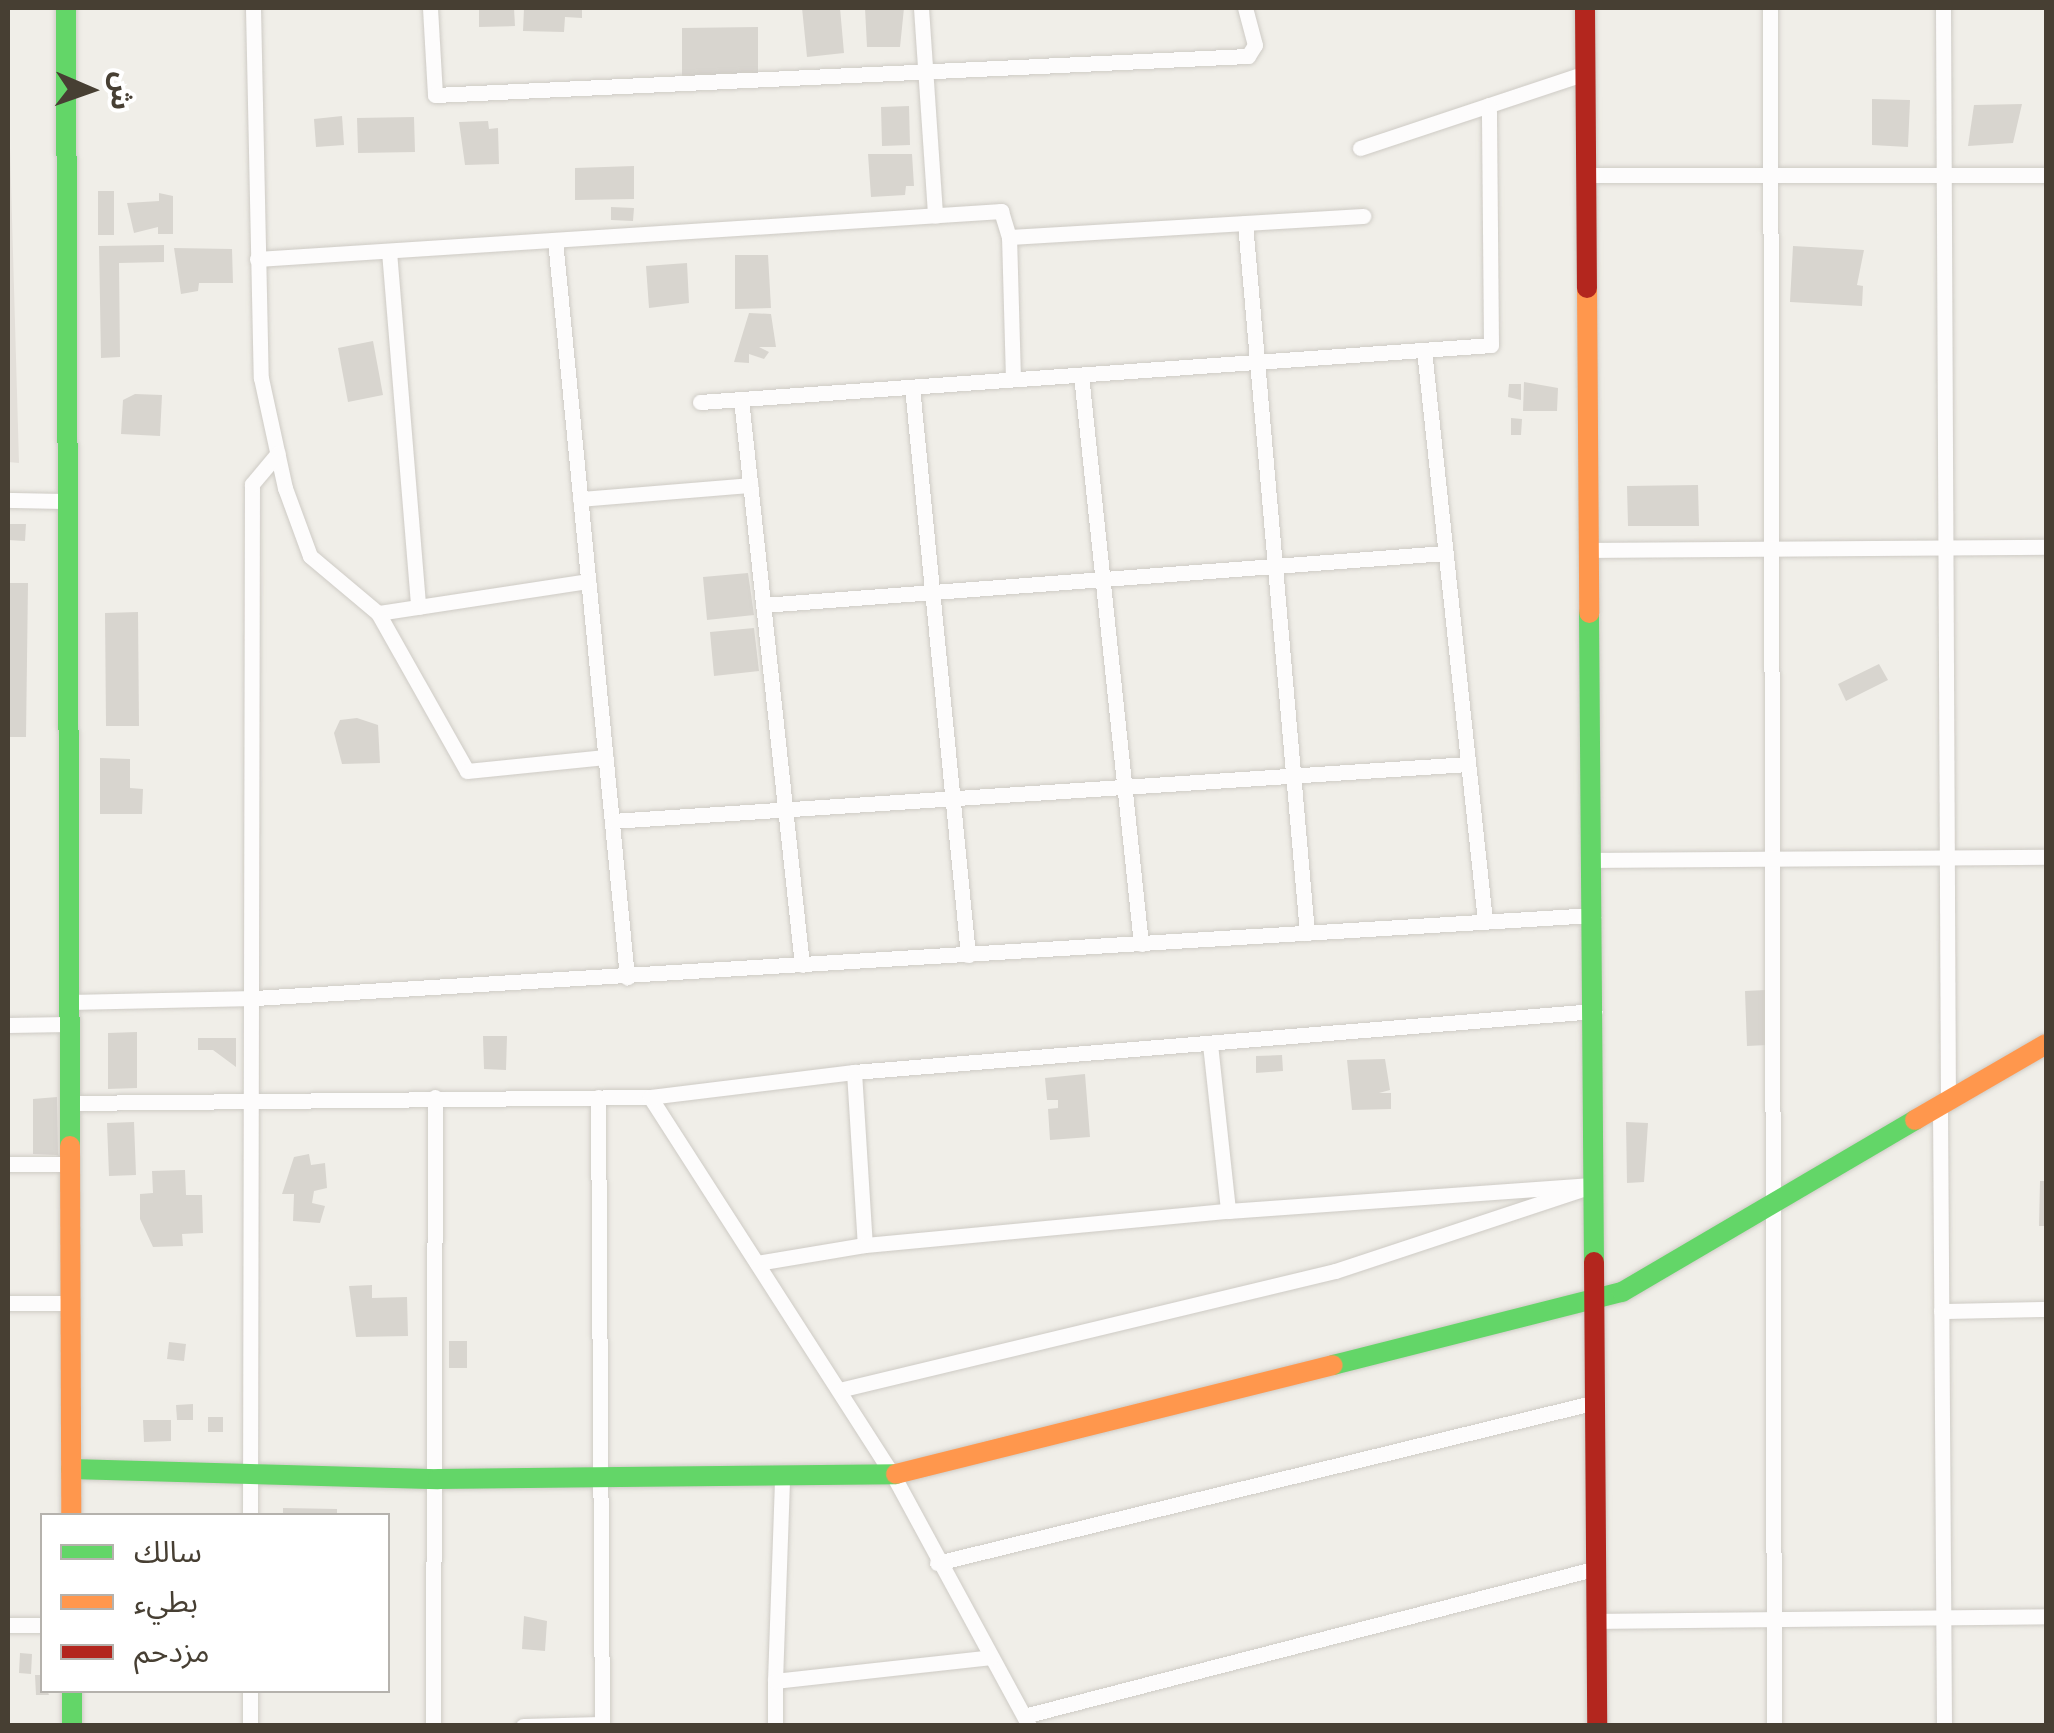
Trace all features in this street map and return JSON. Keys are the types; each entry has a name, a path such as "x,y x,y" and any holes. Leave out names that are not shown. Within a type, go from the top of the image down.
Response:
{"street":[{"path":"66,8 71,1513"},
{"path":"253,8 261,378 278,453 310,556 378,613 467,771 605,757"},
{"path":"430,8 434,95 1248,56 1255,45 1249,8"},
{"path":"921,8 934,216"},
{"path":"1585,8 1597,1726"},
{"path":"1770,8 1774,1726"},
{"path":"1943,8 1947,859 1941,1310 1944,1726"},
{"path":"1360,148 1586,74"},
{"path":"700,402 1491,345 1489,105"},
{"path":"1586,175 2046,175"},
{"path":"257,259 1001,211 1008,237 1012,380"},
{"path":"1008,237 1363,216"},
{"path":"1246,223 1307,933"},
{"path":"555,240 627,976"},
{"path":"389,251 418,607"},
{"path":"1424,350 1484,921"},
{"path":"1081,375 1141,944"},
{"path":"912,387 968,955"},
{"path":"741,399 802,965"},
{"path":"250,1513 255,1101 252,484 278,453"},
{"path":"580,500 750,485"},
{"path":"8,500 68,501"},
{"path":"1590,550 2046,547"},
{"path":"763,605 1445,553"},
{"path":"378,613 588,581"},
{"path":"612,821 1468,764"},
{"path":"1593,860 2046,858"},
{"path":"69,1002 255,998 1593,914"},
{"path":"69,1102 650,1097 854,1072 1594,1011"},
{"path":"8,1025 69,1024"},
{"path":"1210,1044 1228,1211"},
{"path":"71,1469 438,1479 603,1474 893,1475 1622,1292 2046,1044"},
{"path":"854,1072 865,1245"},
{"path":"433,1726 438,1479 434,1097"},
{"path":"523,1726 602,1725 598,1097"},
{"path":"650,1097 893,1475 937,1563 1026,1721 1596,1568"},
{"path":"8,1164 70,1164"},
{"path":"757,1263 865,1245 1228,1211 1595,1185"},
{"path":"839,1390 1335,1272 1595,1185"},
{"path":"8,1304 70,1303"},
{"path":"1941,1310 2046,1309"},
{"path":"937,1563 1596,1402"},
{"path":"774,1726 782,1477"},
{"path":"1597,1621 2046,1616"},
{"path":"8,1625 40,1625"},
{"path":"775,1681 990,1657"},
{"path":"72,1693 72,1726"},
{"path":"250,1693 250,1726"}],"shaded area":[{"path":"8,78 19,463 8,462"}],"building":[{"path":"479,8 514,8 515,26 479,27"},
{"path":"524,8 582,8 582,18 565,17 564,32 523,31"},
{"path":"802,8 840,8 844,53 807,57"},
{"path":"865,8 904,8 900,47 867,47"},
{"path":"758,27 758,77 682,77 682,28"},
{"path":"1872,99 1910,100 1908,147 1872,145"},
{"path":"2022,104 2013,143 1968,146 1974,105"},
{"path":"909,106 910,145 882,146 881,107"},
{"path":"342,116 344,145 316,147 314,119"},
{"path":"414,117 415,152 358,153 357,118"},
{"path":"488,121 489,129 498,128 499,164 465,165 459,122"},
{"path":"868,154 912,154 914,186 906,186 905,195 871,197"},
{"path":"634,166 634,199 575,200 575,168"},
{"path":"98,191 114,191 114,235 98,235"},
{"path":"159,193 173,196 173,234 158,234 158,227 134,233 127,203 159,201"},
{"path":"611,207 634,208 633,221 611,220"},
{"path":"164,245 164,262 119,263 120,357 101,358 99,246"},
{"path":"1793,246 1864,250 1857,285 1863,286 1862,306 1790,302"},
{"path":"174,248 232,249 233,283 199,283 198,291 181,294"},
{"path":"735,255 768,255 771,308 735,309"},
{"path":"687,263 689,303 649,308 646,266"},
{"path":"749,313 771,314 776,347 759,347 769,352 764,359 749,354 749,363 734,362"},
{"path":"373,341 383,395 348,402 338,348"},
{"path":"1524,382 1558,388 1557,411 1523,411"},
{"path":"1509,384 1521,384 1521,400 1508,397"},
{"path":"135,394 162,395 160,436 121,434 123,400"},
{"path":"1511,418 1522,419 1521,435 1511,435"},
{"path":"1698,485 1699,526 1628,526 1627,486"},
{"path":"8,524 26,524 25,541 8,540"},
{"path":"748,573 754,615 707,620 703,577"},
{"path":"8,583 28,583 26,737 8,737"},
{"path":"138,612 139,726 106,726 105,613"},
{"path":"754,628 759,671 714,676 710,632"},
{"path":"1879,664 1888,680 1846,701 1838,684"},
{"path":"357,718 378,725 380,763 342,764 334,733 340,720"},
{"path":"100,758 130,759 130,788 143,789 142,814 100,814"},
{"path":"1766,990 1767,1045 1747,1046 1745,991"},
{"path":"137,1032 137,1088 108,1089 108,1033"},
{"path":"483,1036 507,1036 506,1070 484,1069"},
{"path":"198,1038 236,1038 236,1067 213,1050 198,1050"},
{"path":"1282,1055 1283,1071 1256,1073 1256,1056"},
{"path":"1385,1059 1390,1090 1379,1093 1391,1093 1391,1109 1352,1110 1347,1060"},
{"path":"1085,1074 1090,1137 1050,1140 1048,1109 1058,1108 1058,1100 1047,1100 1045,1078"},
{"path":"57,1097 58,1155 33,1154 33,1099"},
{"path":"134,1122 136,1175 109,1176 107,1123"},
{"path":"1626,1122 1648,1123 1644,1182 1627,1183"},
{"path":"309,1154 311,1165 325,1163 327,1188 314,1191 312,1203 325,1206 320,1223 293,1221 294,1194 282,1194 294,1157"},
{"path":"185,1170 186,1195 202,1195 203,1233 182,1234 183,1246 153,1247 140,1219 140,1194 153,1193 152,1171"},
{"path":"2040,1181 2046,1181 2046,1226 2039,1226"},
{"path":"372,1285 372,1298 407,1297 408,1336 356,1337 349,1286"},
{"path":"449,1341 467,1341 467,1368 449,1368"},
{"path":"169,1342 186,1344 184,1361 167,1359"},
{"path":"193,1404 193,1420 177,1420 176,1405"},
{"path":"208,1417 223,1417 223,1432 208,1432"},
{"path":"143,1420 171,1420 171,1441 144,1442"},
{"path":"283,1508 337,1509 337,1513 283,1513"},
{"path":"524,1616 547,1621 545,1651 522,1649"},
{"path":"20,1653 32,1654 31,1674 19,1673"},
{"path":"35,1675 40,1675 40,1693 49,1695 36,1695"}],"traffic: fast":[{"path":"66,8 70,1146"},
{"path":"1589,613 1594,1262"},
{"path":"1333,1365 1622,1292 1915,1120"},
{"path":"71,1469 438,1479 896,1474"},
{"path":"72,1693 72,1726"}],"traffic: slow":[{"path":"1587,288 1589,613"},
{"path":"1915,1120 2046,1044"},
{"path":"70,1146 71,1513"},
{"path":"896,1474 1333,1365"}],"traffic: jam":[{"path":"1585,8 1587,288"},
{"path":"1594,1262 1597,1726"}]}
